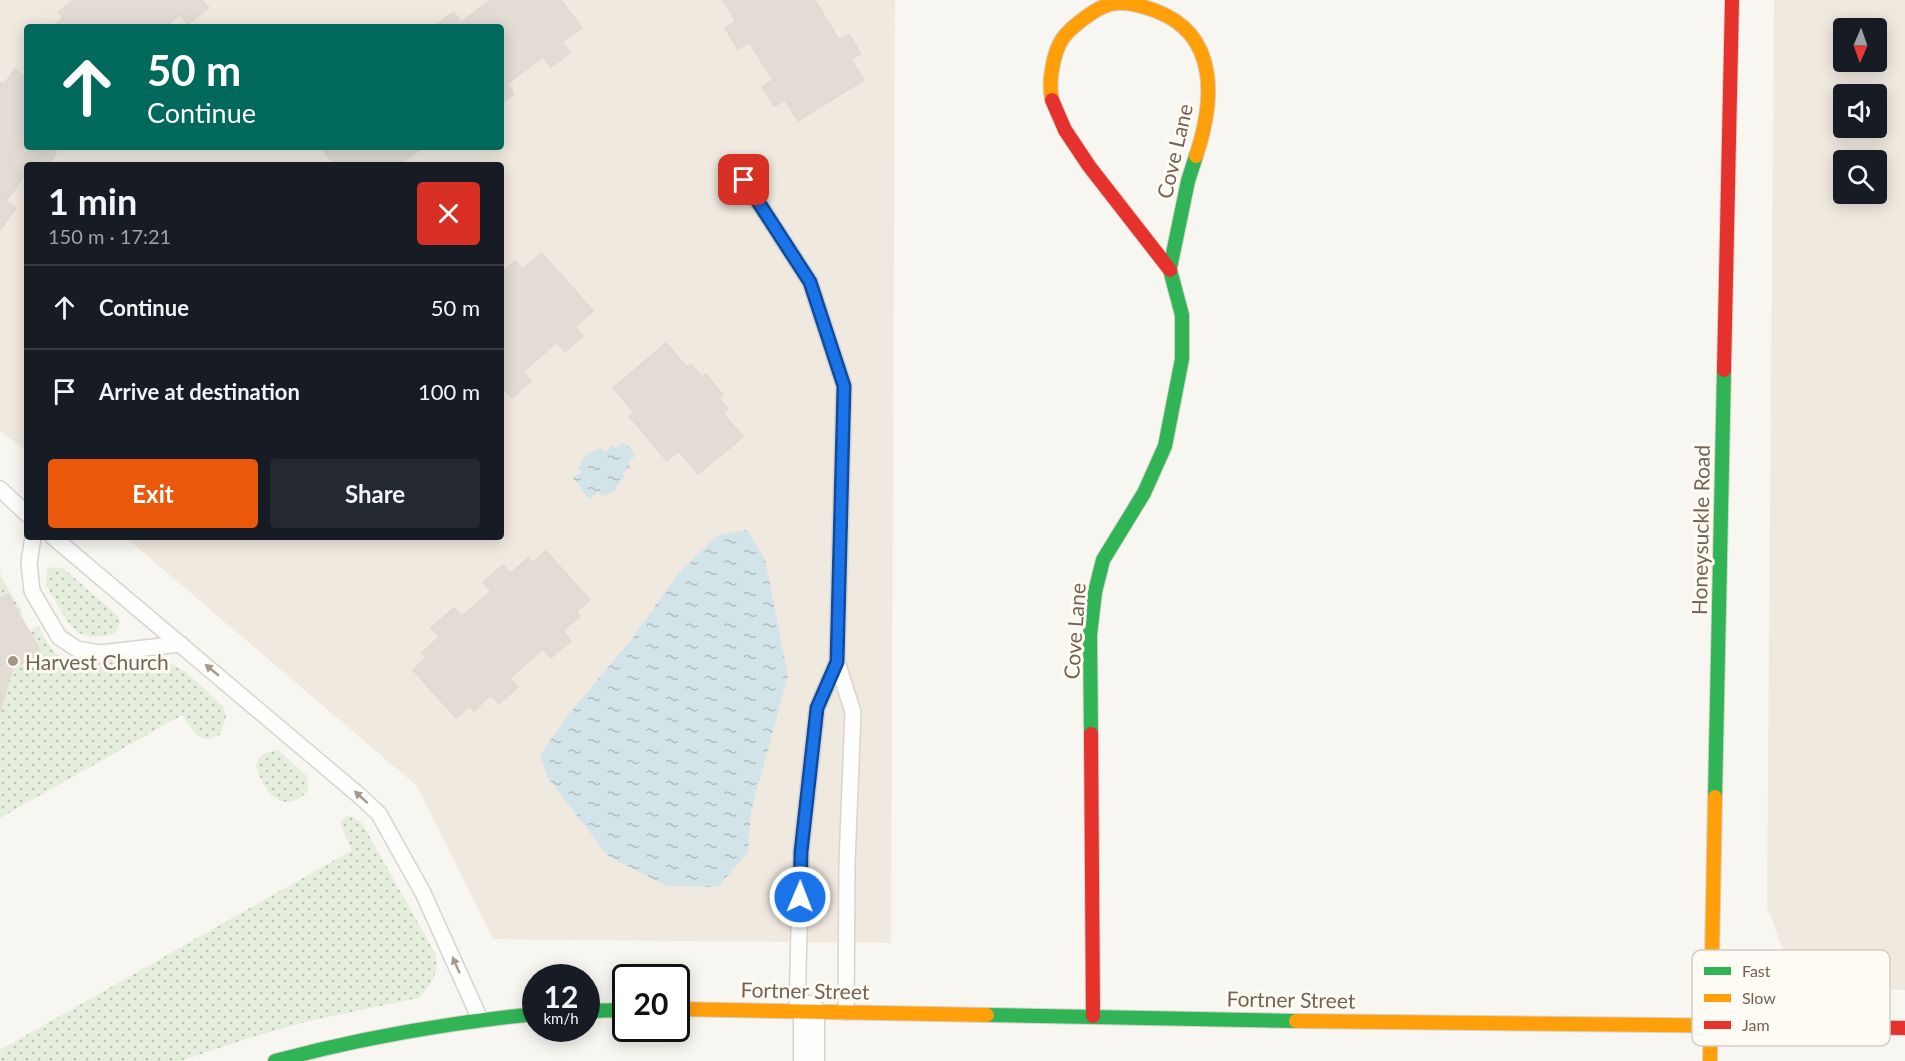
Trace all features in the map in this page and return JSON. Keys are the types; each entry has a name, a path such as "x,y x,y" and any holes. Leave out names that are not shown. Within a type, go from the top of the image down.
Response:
{"street":[{"name":"Honeysuckle Road","path":"1713,950 1732,0"},
{"name":"Cove Lane","path":"1093,1016 1090,635 1095,592 1102,560 1144,493 1165,446 1182,359 1182,315 1170,268 1089,166 1065,130 1051,97 1052,65 1063,38 1088,15 1111,4 1138,4 1167,15 1192,34 1205,61 1208,77 1207,106 1200,145 1188,181 1170,268"},
{"name":"Fortner Street","path":"690,1009 1692,1026"},
{"path":"803,1011 809,1061"},
{"path":"275,1061 352,1041 480,1019 522,1015"},
{"name":"Fortner Street","path":"1890,1028 1905,1028"},
{"name":"Honeysuckle Road","path":"1710,1061 1711,1046"}],"lane":[{"path":"744,180 810,282 844,386 837,662 853,712 847,863 846,1012"},
{"path":"0,489 24,511"},
{"path":"33,540 29,563 32,591 59,637 77,649 100,653 181,644"},
{"path":"57,540 361,796 379,814 423,893 480,1019"},
{"path":"803,1011 801,852 817,708 837,662"}],"shaded area":[{"path":"0,0 895,0 891,943 493,939 417,786 129,540 504,540 504,162 24,162 24,450 0,430"},
{"path":"1774,0 1905,0 1905,990 1890,990 1890,950 1783,950 1767,907"}],"green space":[{"path":"63,568 118,616 120,622 116,632 111,635 92,637 79,633 69,624 46,585 47,569"},
{"path":"0,569 1,577 22,612 19,614 8,594 0,598"},
{"path":"38,626 53,650 64,658 76,662 90,664 148,659 161,660 177,667 194,679 223,706 226,716 221,734 214,738 202,738 182,715 0,818 0,711 12,669 41,652 29,631"},
{"path":"278,750 307,776 308,790 290,802 272,795 257,770 257,761 260,757"},
{"path":"346,816 353,817 362,823 436,955 433,979 418,998 309,1021 180,1061 0,1061 0,1050 352,850 341,825 341,821"}],"water":[{"path":"623,443 632,449 635,456 628,462 630,467 622,474 625,477 612,492 602,496 598,492 589,499 573,478 581,472 578,468 582,459 601,448 605,452 613,445 616,448"},
{"path":"747,530 765,559 788,676 751,812 748,852 718,887 667,886 608,856 547,777 540,755 569,714 631,640 678,574 718,535"}],"building":[{"path":"74,0 202,0 209,8 188,24 180,15 169,24 56,24 63,18 58,12"},
{"path":"490,0 561,0 582,28 562,42 570,53 551,67 543,57 507,84 514,94 504,102 504,24 437,24 454,12 461,22"},
{"path":"723,0 815,0 839,40 849,34 861,54 851,59 864,80 798,121 785,100 774,106 762,87 773,80 749,42 738,49 725,28 736,21"},
{"path":"15,69 24,76 24,150 55,150 57,152 50,162 24,162 24,176 6,201 16,208 1,229 0,82 4,84"},
{"path":"323,150 419,150 403,162 333,162"},
{"path":"542,253 593,311 575,327 583,336 565,352 557,342 523,372 531,381 512,398 504,389 504,270 515,261 523,269"},
{"path":"666,343 687,367 691,364 702,377 706,374 723,395 719,398 728,409 723,413 743,437 698,474 679,451 667,461 629,416 634,412 613,388"},
{"path":"546,551 590,600 576,612 580,616 563,631 571,641 551,658 543,649 510,678 518,687 499,704 491,695 474,711 469,706 456,718 413,670 426,657 422,653 439,637 431,628 454,608 462,616 491,591 483,582 503,565 511,573 528,558 532,563"},
{"name":"Harvest Church","path":"8,594 41,652 12,669 0,711 0,598"}],"traffic: fast":[{"path":"1170,268 1188,181 1196,156"},
{"path":"1091,734 1090,635 1095,592 1103,560 1144,493 1165,446 1182,359 1182,315 1170,270"},
{"path":"1715,797 1724,370"},
{"path":"600,1011 612,1010"},
{"path":"987,1015 1296,1021"},
{"path":"275,1061 404,1032 522,1016"}],"traffic: slow":[{"path":"1052,100 1051,77 1056,51 1063,38 1078,23 1099,9 1117,3 1156,11 1177,22 1192,36 1202,53 1207,72 1208,93 1206,114 1196,156"},
{"path":"1712,950 1715,797"},
{"path":"690,1009 987,1015"},
{"path":"1296,1021 1692,1025"},
{"path":"1710,1046 1710,1061"}],"traffic: jam":[{"path":"1724,370 1732,0"},
{"path":"1052,100 1065,130 1089,166 1170,270"},
{"path":"1091,734 1093,1016"},
{"path":"1890,1028 1905,1028"}],"place":[{"name":"Harvest Church","path":"13,661"}],"route":[{"path":"744,180 810,282 844,386 837,662 817,708 801,852 800,897"}]}
